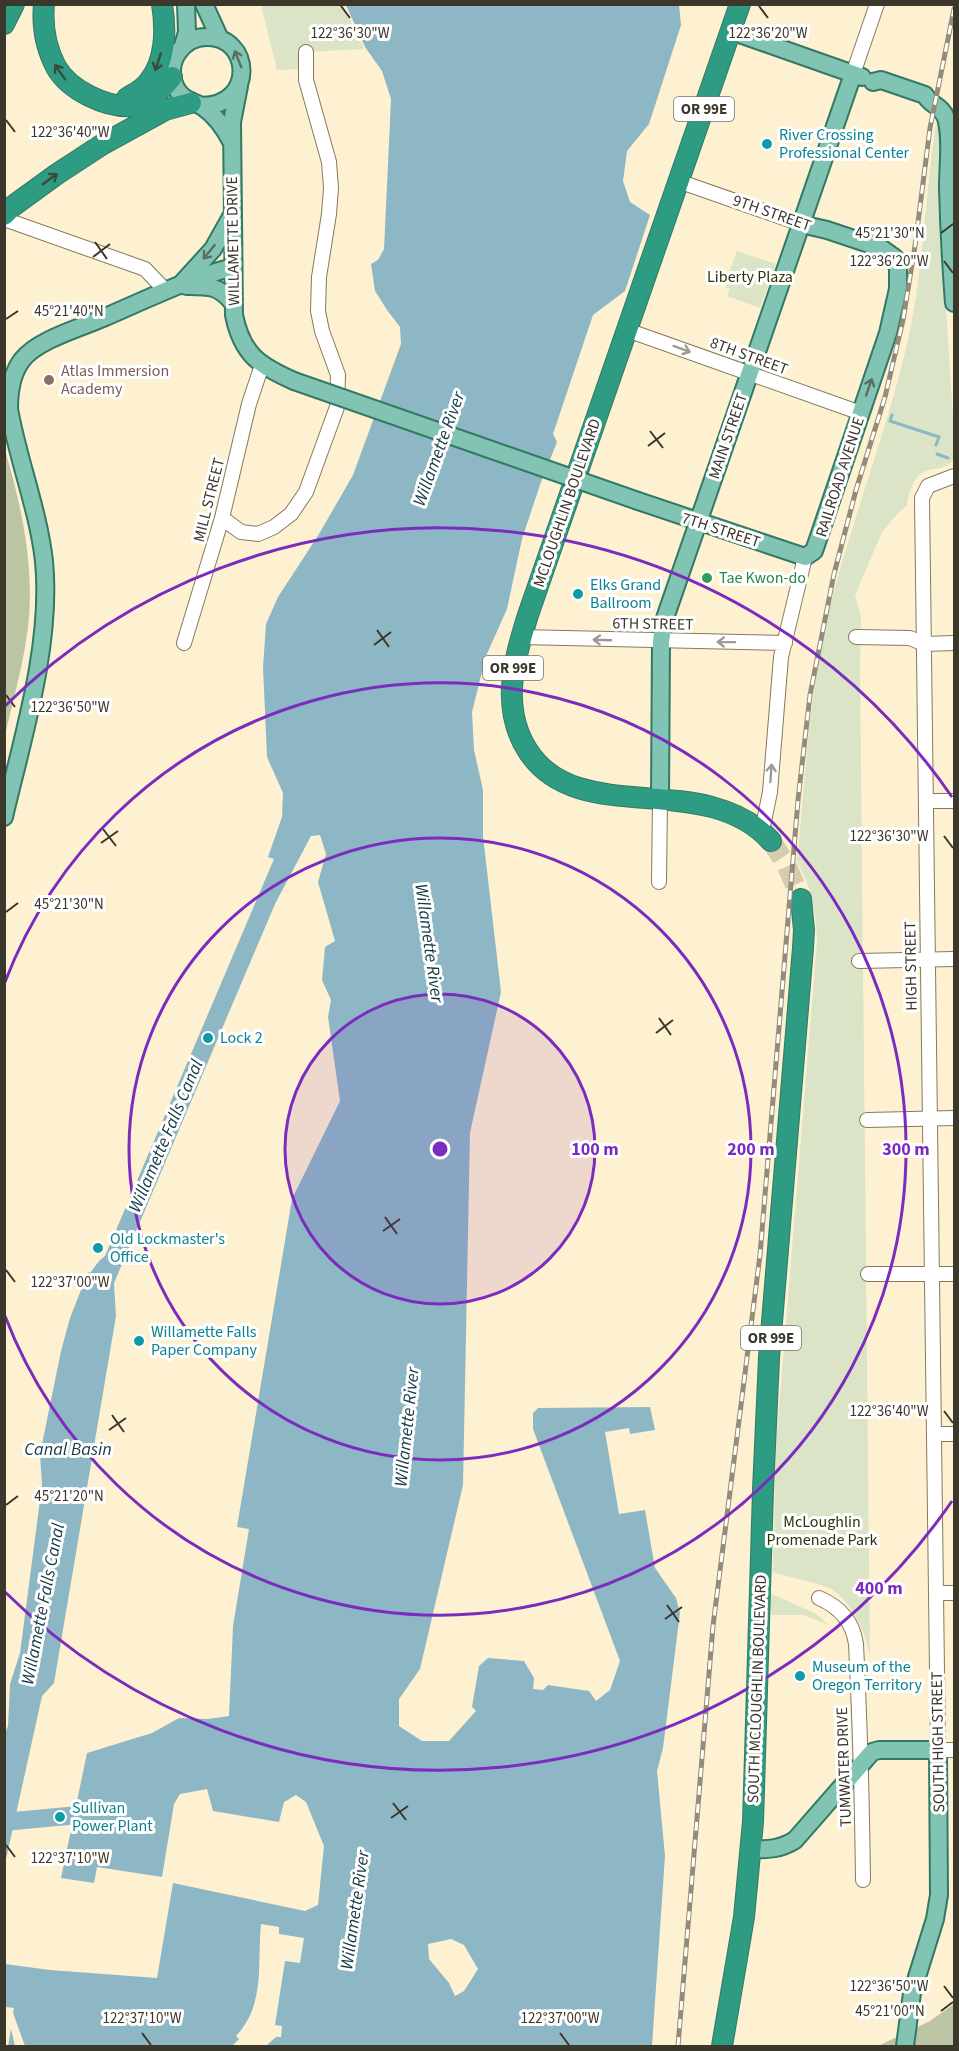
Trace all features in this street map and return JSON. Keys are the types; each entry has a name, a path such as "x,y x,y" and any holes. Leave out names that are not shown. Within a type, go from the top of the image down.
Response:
{"highway":[{"path":"4,24 14,4"},
{"path":"44,4 45,37 57,69 75,88 88,96 108,103 132,106 144,102 162,90 172,77"},
{"path":"108,103 127,98 151,80 157,67 164,38 165,19 162,4"},
{"name":"MCLOUGHLIN BOULEVARD","path":"740,4 521,637 513,668 511,702 519,735 531,755 547,772 575,787 593,792 700,803 718,807 740,817 766,836"},
{"path":"4,217 13,206 103,144 165,110 197,104"},
{"name":"SOUTH MCLOUGHLIN BOULEVARD","path":"722,2046 739,1949 751,1850 766,1418 803,948 804,918 801,899"}],"main road":[{"path":"186,4 187,32 183,46 172,66 172,77 182,96 197,104 219,122 232,144"},
{"path":"204,4 220,39"},
{"path":"731,31 854,74 873,82 878,87 923,103 931,102 942,111 947,123 954,303"},
{"path":"183,46 200,37 220,39 237,53 241,64 242,75 233,95 213,106 197,104"},
{"name":"MAIN STREET","path":"660,799 661,641 664,621 854,74"},
{"name":"WILLAMETTE DRIVE","path":"239,86 233,113 232,144 232,267 233,303 237,328 242,341 254,358 294,381"},
{"path":"173,288 213,249 232,215"},
{"name":"9TH STREET","path":"801,224 881,248 892,255 897,262"},
{"name":"RAILROAD AVENUE","path":"805,557 814,551 818,544 892,319 898,289 897,262"},
{"path":"4,817 39,660 45,597 44,562 38,525 7,405 11,387 11,365 38,347 173,288 232,267"},
{"path":"173,288 216,288 233,303"},
{"name":"7TH STREET","path":"294,381 698,523 805,557"},
{"path":"751,1850 782,1847 795,1840 872,1752 879,1750 946,1750"},
{"name":"SOUTH HIGH STREET","path":"905,2046 912,1993 935,1919 939,1895 946,1750"}],"street":[{"name":"MAIN STREET","path":"854,74 877,4"},
{"path":"222,518 241,532 258,534 291,514 306,492 338,408 338,375 322,331 318,311 319,278 331,188 328,162 306,80 306,52"},
{"name":"9TH STREET","path":"677,184 801,224"},
{"path":"4,217 36,231 146,269 173,288"},
{"name":"8TH STREET","path":"627,329 861,413"},
{"name":"MILL STREET","path":"184,643 222,518 249,404 262,364"},
{"name":"HIGH STREET","path":"934,1434 922,498 928,486 954,476"},
{"name":"RAILROAD AVENUE","path":"766,836 780,667 805,557"},
{"name":"6TH STREET","path":"521,637 785,643"},
{"path":"856,637 910,638 924,644 954,643"},
{"name":"MAIN STREET","path":"659,882 660,799"},
{"path":"926,801 954,801"},
{"path":"859,961 954,959"},
{"path":"867,1120 954,1118"},
{"path":"868,1274 954,1274"},
{"path":"934,1434 954,1434"},
{"name":"SOUTH HIGH STREET","path":"934,1434 936,1593 946,1750"},
{"path":"936,1593 954,1593"},
{"name":"TUMWATER DRIVE","path":"819,1598 843,1614 855,1635 862,1762 863,1880"}],"green space":[{"path":"261,5 343,5 364,49 305,52 304,69 277,70"},
{"name":"McLoughlin Promenade Park","path":"936,123 939,129 942,244 954,459 947,466 928,470 916,479 907,506 882,532 855,595 861,617 870,1657 856,1617 843,1599 827,1587 773,1572 776,1445 817,941 812,900 797,861 808,739 821,648 836,582 891,406 909,335 918,282"},
{"name":"Liberty Plaza","path":"737,251 776,264 760,308 727,296 730,289 726,288 730,277 728,276"},
{"path":"5,450 22,520 30,593 24,653 5,736"},
{"path":"771,1594 815,1613 829,1625 803,1615 771,1615"},
{"path":"954,2004 954,2046 878,2046 930,2021"}],"water":[{"path":"346,5 679,5 681,25 649,124 627,151 623,181 630,202 650,215 625,291 593,315 553,434 557,442 522,539 507,609 486,656 472,712 474,750 483,790 483,836 501,992 470,1133 463,1485 420,1669 399,1699 399,1726 422,1741 449,1741 476,1711 472,1707 479,1666 488,1658 524,1661 534,1678 533,1689 543,1690 548,1685 589,1691 596,1701 610,1690 620,1661 533,1429 533,1413 538,1408 650,1407 655,1430 630,1434 629,1428 605,1432 619,1514 645,1510 655,1568 676,1598 680,1613 663,1748 657,1771 665,1856 652,2046 266,2046 276,2037 281,2037 282,2026 275,2025 285,1961 300,1963 304,1938 279,1934 279,1927 261,1924 256,1997 246,2024 236,2036 239,2039 232,2046 5,2046 5,1964 50,1970 157,1978 173,1883 305,1911 318,1905 324,1846 306,1802 296,1795 284,1802 279,1822 213,1811 207,1789 180,1794 174,1804 162,1877 97,1867 94,1883 61,1878 87,1753 152,1733 179,1718 208,1719 229,1716 233,1626 249,1529 237,1527 292,1199 340,1101 328,1017 331,1000 322,980 325,947 335,941 318,882 326,854 320,835 311,836 275,904 114,1283 116,1316 54,1683 42,1696 5,1864 4,1736 8,1726 10,1684 20,1653 42,1485 40,1454 70,1318 88,1272 90,1273 105,1256 274,859 268,857 282,817 283,793 267,757 263,667 266,624 278,597 319,534 353,475 401,344 400,327 375,291 371,264 378,260 384,249 391,99 382,71 365,47","holes":["451,1939 464,1945 478,1969 464,1991 455,1996 449,1983 429,1959 428,1944"]}],"pier":[{"path":"6,2007 14,2008 13,2013 25,2046 15,2046 11,2029 8,2046 5,2046"}],"waterway":[{"path":"892,415 890,421 939,437 936,445"},
{"path":"937,454 948,458"},
{"path":"4,1822 78,1815 96,1806"}],"tunnel":[{"path":"771,841 786,864 801,899"}],"railway":[{"path":"678,2046 713,1626 760,1255 798,800 810,695 834,574 856,490 885,397 903,320 930,128 954,9"}],"place":[{"name":"River Crossing Professional Center","path":"767,144"},
{"name":"Atlas Immersion Academy","path":"49,380"},
{"name":"Tae Kwon-do","path":"707,578"},
{"name":"Elks Grand Ballroom","path":"578,594"},
{"name":"Lock 2","path":"208,1038"},
{"name":"Old Lockmaster's Office","path":"98,1248"},
{"name":"Willamette Falls Paper Company","path":"139,1341"},
{"name":"Museum of the Oregon Territory","path":"800,1676"},
{"name":"Sullivan Power Plant","path":"60,1817"}],"water label":[{"name":"Willamette River","path":"439,449"},
{"name":"Willamette River","path":"429,943"},
{"name":"Willamette Falls Canal","path":"166,1136"},
{"name":"Willamette River","path":"407,1427"},
{"name":"Canal Basin","path":"68,1449"},
{"name":"Willamette Falls Canal","path":"43,1604"},
{"name":"Willamette River","path":"355,1910"}]}
